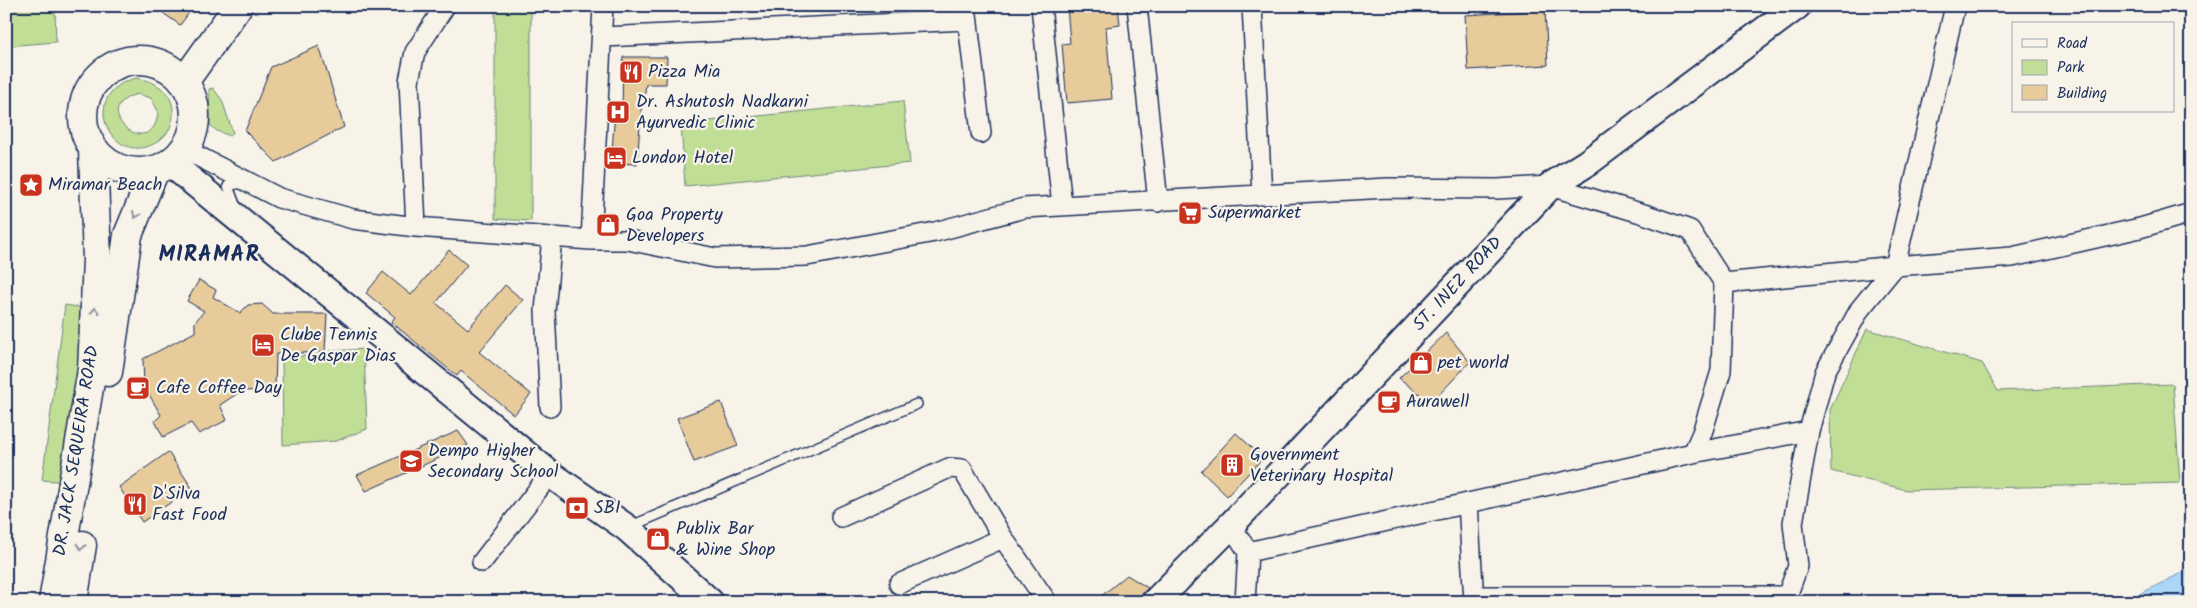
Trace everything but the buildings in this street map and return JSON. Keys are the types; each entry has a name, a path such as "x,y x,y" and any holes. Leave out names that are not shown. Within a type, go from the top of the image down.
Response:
{"main road":[{"path":"176,75 221,6"},
{"path":"176,75 238,6"},
{"name":"ST. INEZ ROAD","path":"1155,602 1231,525 1550,186 1587,163 1797,6"},
{"path":"130,60 151,61 176,75 193,100 195,120 192,135 170,161 138,172 121,170 105,162 93,150 85,135 82,121 83,107 87,93 94,81 104,71 130,60"},
{"name":"DR. JACK SEQUEIRA ROAD","path":"54,602 92,370 97,260 93,150"},
{"path":"170,161 550,474 627,528 702,599"},
{"name":"DR. JACK SEQUEIRA ROAD","path":"73,602 128,235 170,161"}],"street":[{"path":"416,227 409,81 415,52 445,6"},
{"path":"591,240 603,37 603,6"},
{"path":"1041,6 1062,206"},
{"path":"1137,6 1158,202"},
{"path":"1252,6 1262,195"},
{"path":"1468,503 1474,599 1786,599 1798,566 1793,523 1809,431 1825,372 1860,309 1895,266 1955,6"},
{"path":"603,37 966,13 981,133"},
{"path":"170,161 248,182 279,198 353,219 416,227 591,240 628,240 715,258 807,256 935,232 1024,208 1388,188 1497,189 1550,186 1690,230 1724,283 1721,371 1702,433 1693,453"},
{"path":"1724,283 1895,266 2012,257 2140,228 2191,214"},
{"path":"550,407 545,311 552,237"},
{"path":"1248,552 1693,453 1809,431"},
{"path":"841,517 949,468 962,469 1003,538 1047,602"},
{"path":"482,562 550,474"},
{"path":"1231,525 1248,552 1246,602"},
{"path":"900,584 1003,538"}],"lane":[{"path":"242,221 228,186 248,182"},
{"path":"627,528 917,404"}],"green space":[{"path":"6,6 55,6 56,42 6,46"},
{"path":"471,6 531,6 531,221 495,219 495,7 469,9"},
{"path":"136,78 153,83 166,92 173,107 173,115 166,135 157,142 141,148 126,146 114,138 107,126 104,112 107,98 118,86","holes":["137,94 151,98 158,111 154,126 146,133 136,133 126,128 120,120 118,111 123,101"]},
{"path":"213,88 222,100 233,133 230,136 217,131 210,125 209,89"},
{"path":"903,101 910,163 685,186 681,124"},
{"path":"65,305 91,309 68,482 42,480"},
{"path":"1867,329 1982,363 1998,391 2173,384 2180,483 1907,490 1831,471 1830,410"},
{"path":"364,349 367,429 336,441 283,445 282,357 329,355 330,351"}],"water":[{"path":"2191,568 2191,602 2124,602"}],"place":[{"name":"Pizza Mia","path":"631,72"},
{"name":"Dr. Ashutosh Nadkarni Ayurvedic Clinic","path":"618,112"},
{"name":"London Hotel","path":"615,158"},
{"name":"Miramar Beach","path":"31,185"},
{"name":"Supermarket","path":"1190,213"},
{"name":"Goa Property Developers","path":"608,225"},
{"name":"Clube Tennis De Gaspar Dias","path":"263,345"},
{"name":"pet world","path":"1421,363"},
{"name":"Cafe Coffee Day","path":"138,388"},
{"name":"Aurawell","path":"1389,402"},
{"name":"Dempo Higher Secondary School","path":"411,461"},
{"name":"Government Veterinary Hospital","path":"1232,465"},
{"name":"D'Silva Fast Food","path":"135,504"},
{"name":"SBI","path":"577,508"},
{"name":"Publix Bar & Wine Shop","path":"658,539"}],"district":[{"name":"MIRAMAR","path":"209,255"}]}
